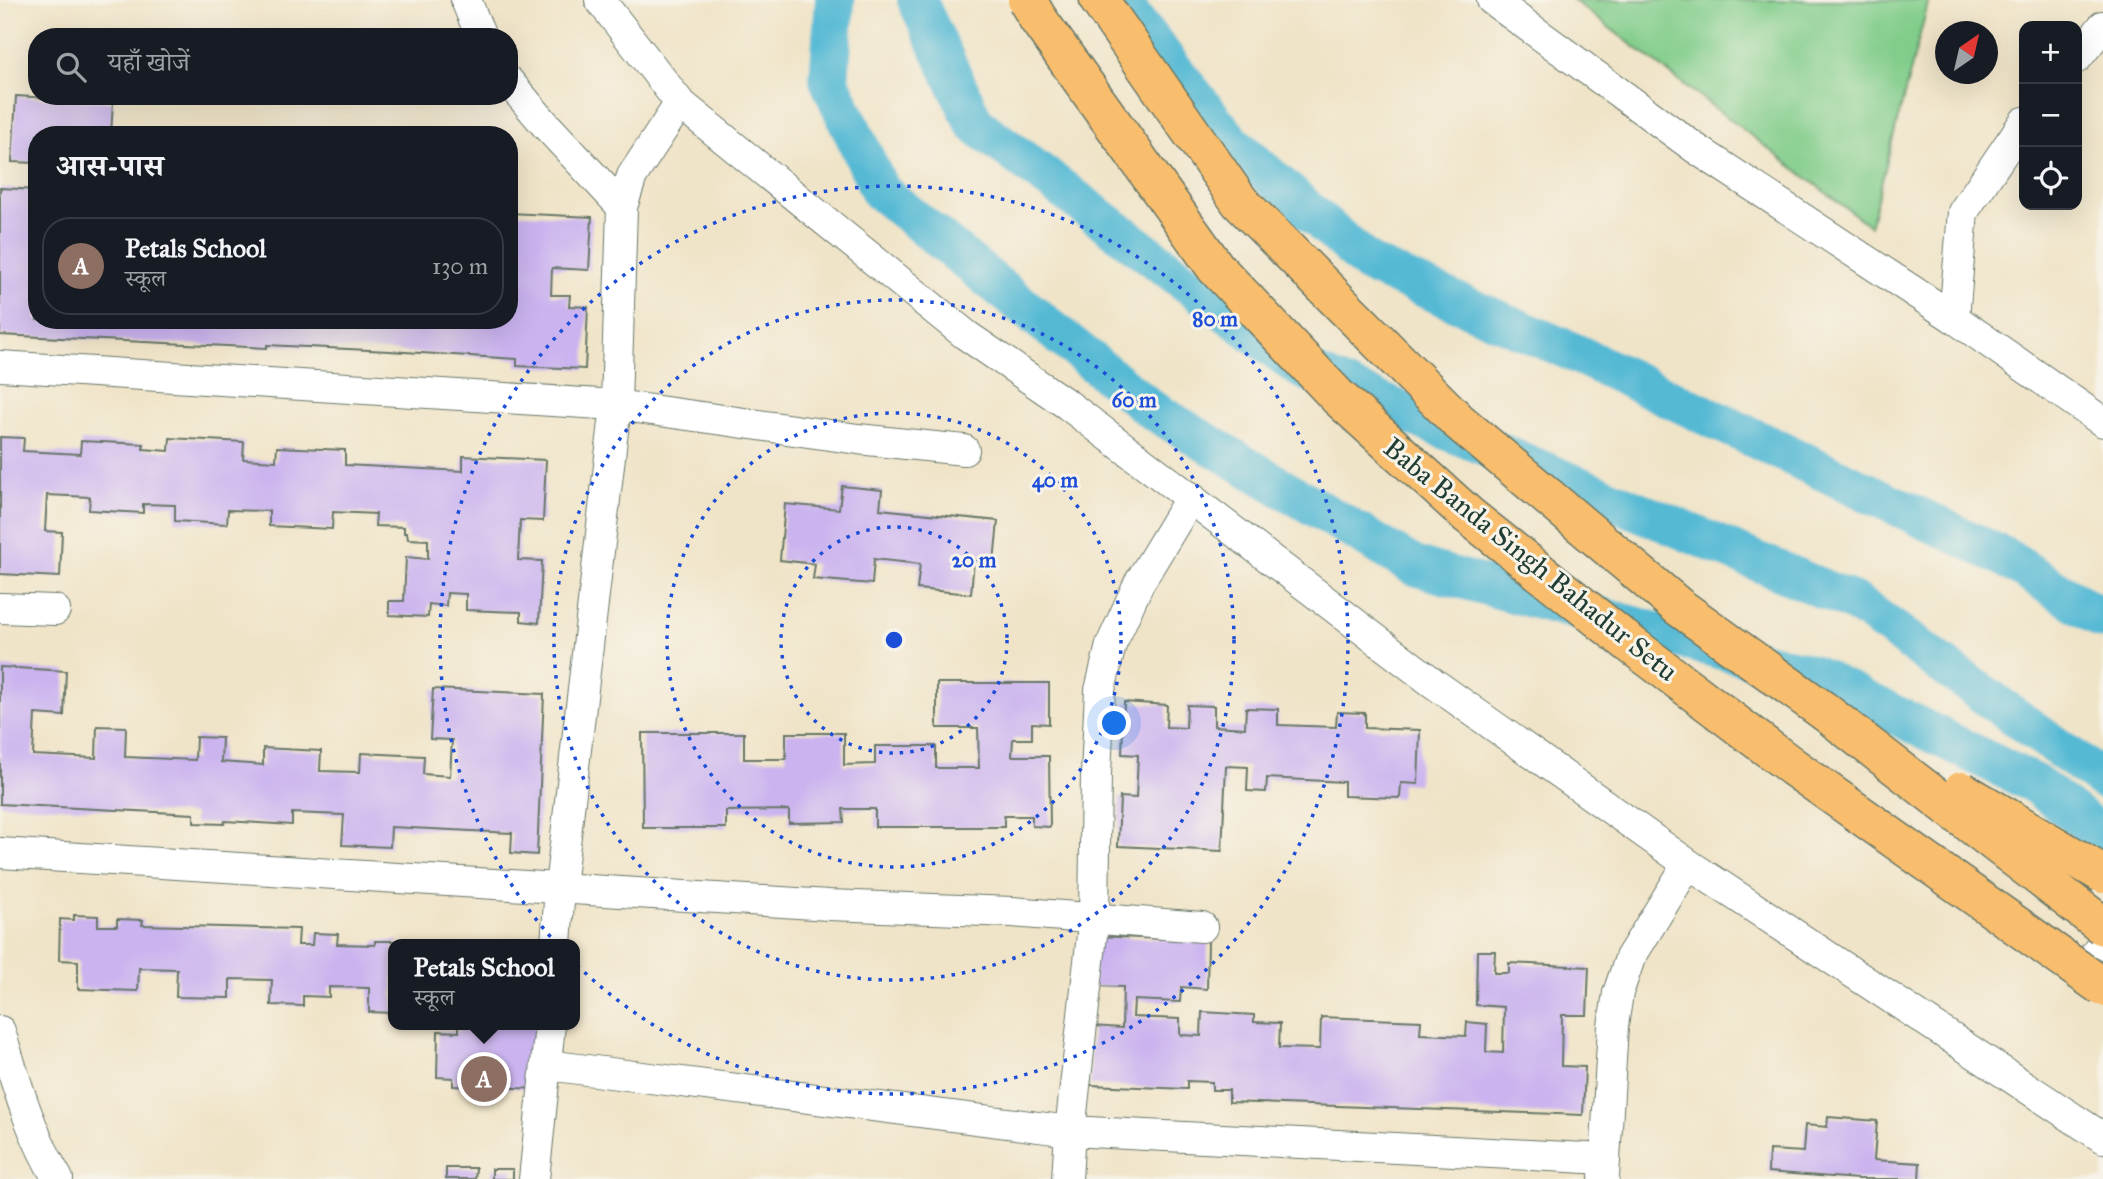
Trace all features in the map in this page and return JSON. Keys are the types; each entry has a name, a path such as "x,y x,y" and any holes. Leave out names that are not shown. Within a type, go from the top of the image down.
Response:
{"highway":[{"name":"Baba Banda Singh Bahadur Setu","path":"1027,0 1216,268 1338,397 1468,515 1629,643 1793,767 2098,965"},
{"name":"Baba Banda Singh Bahadur Setu","path":"1099,0 1240,202 1458,421 1679,607 1824,711 2103,926"},
{"path":"1824,711 2103,874"}],"street":[{"path":"466,0 477,28"},
{"path":"600,0 680,103 966,335 1068,405 1432,682 1688,864 2103,1139"},
{"path":"1492,0 1695,148 1954,318 2103,422"},
{"path":"2082,52 2103,26"},
{"path":"518,93 622,206"},
{"path":"556,939 560,887 616,405 622,206 632,176 680,103"},
{"path":"1954,318 1963,212 2019,129"},
{"path":"0,366 616,405 858,439 964,450"},
{"path":"1067,1179 1094,918 1100,690 1111,645 1139,583 1191,497"},
{"path":"0,608 55,610"},
{"path":"0,853 829,905 1012,912 1202,927"},
{"path":"547,1065 1070,1132 1604,1169 1613,1026 1618,993 1630,958 1688,864"},
{"path":"2098,965 2103,993"},
{"path":"534,1179 550,1030"},
{"path":"0,1031 12,1107 30,1179"},
{"path":"12,1107 58,1179"}],"green space":[{"path":"1573,0 1929,0 1870,226"}],"building":[{"path":"16,96 28,97 28,105 113,105 112,126 28,126 28,163 12,162"},
{"path":"0,188 28,190 28,329 518,329 518,213 592,217 589,270 552,268 551,295 570,295 569,306 588,307 585,369 517,366 517,359 389,351 0,335"},
{"path":"0,437 24,438 23,451 80,454 81,441 144,444 143,449 169,451 170,438 244,442 243,459 276,461 277,447 345,450 345,465 463,471 463,456 546,460 543,521 520,520 518,560 542,561 539,623 521,621 521,612 466,610 466,594 447,593 446,606 429,604 428,617 389,615 389,601 404,601 406,557 428,559 428,540 408,539 404,527 375,526 376,514 333,512 332,529 269,526 269,511 228,510 227,524 175,521 175,505 143,504 143,513 89,510 90,497 47,495 45,531 62,532 60,577 0,574"},
{"path":"842,486 882,490 880,509 998,521 994,562 974,560 971,594 917,589 920,564 874,559 872,584 813,579 815,564 780,560 785,504 839,509"},
{"path":"0,667 66,671 64,716 35,714 33,755 96,758 97,726 126,727 125,757 195,760 196,737 222,738 221,762 263,765 263,748 321,751 320,771 360,772 361,753 424,756 423,774 450,776 452,740 430,739 433,689 544,694 537,855 511,853 512,833 391,827 390,847 342,845 344,815 292,813 292,825 225,821 224,824 194,823 194,814 0,804"},
{"path":"937,683 1049,683 1049,724 1032,723 1032,739 1013,739 1012,756 1049,756 1050,827 1032,826 1032,816 1004,816 1004,827 875,827 875,809 843,809 844,822 789,823 789,810 726,811 726,828 643,828 642,733 744,733 744,759 786,759 786,733 844,733 844,765 875,764 875,746 936,746 936,768 979,768 978,728 937,728"},
{"path":"1124,702 1167,705 1166,727 1186,728 1187,705 1214,706 1214,726 1245,728 1246,708 1278,709 1278,725 1336,727 1337,712 1365,713 1365,728 1420,730 1418,784 1401,783 1400,798 1344,796 1344,782 1267,778 1266,792 1247,791 1248,767 1226,766 1222,851 1118,846 1120,797 1136,798 1138,755 1122,754"},
{"path":"74,915 98,916 98,926 117,926 117,919 143,920 142,925 299,929 298,945 312,945 313,933 338,934 337,944 375,945 375,941 388,941 388,1013 369,1012 369,988 329,987 329,997 303,996 303,1006 271,1005 272,980 230,979 230,998 176,997 177,969 139,968 138,991 78,989 78,961 59,960 60,919 74,920"},
{"path":"1095,936 1208,941 1207,989 1181,987 1180,1002 1134,1000 1133,1017 1180,1019 1180,1035 1201,1036 1202,1012 1254,1015 1254,1022 1280,1023 1279,1048 1320,1049 1321,1017 1421,1021 1420,1034 1466,1036 1467,1022 1487,1024 1486,1052 1503,1053 1504,1007 1476,1005 1477,951 1495,951 1494,973 1509,973 1509,963 1589,967 1587,1015 1562,1015 1561,1066 1585,1067 1583,1115 1229,1102 1229,1090 1212,1090 1212,1082 1187,1081 1187,1089 1090,1085 1092,1026 1122,1028 1123,987 1093,986"},
{"path":"543,1030 541,1089 453,1086 453,1078 437,1077 438,1031"},
{"path":"1828,1117 1877,1121 1874,1160 1920,1163 1919,1179 1858,1179 1768,1172 1769,1150 1803,1152 1805,1125 1827,1127"},
{"path":"446,1168 476,1168 475,1179 446,1179"},
{"path":"492,1169 513,1169 513,1179 492,1179"}],"waterway":[{"path":"835,0 829,80 880,191 1152,410 1414,566 1814,675 2035,784 2103,836"},
{"path":"917,0 975,124 1302,369 1856,603 2103,780"},
{"path":"1120,2 1230,141 1369,264 1575,353 2006,558 2103,619"}],"place":[{"name":"Petals School","path":"484,1079"}]}
